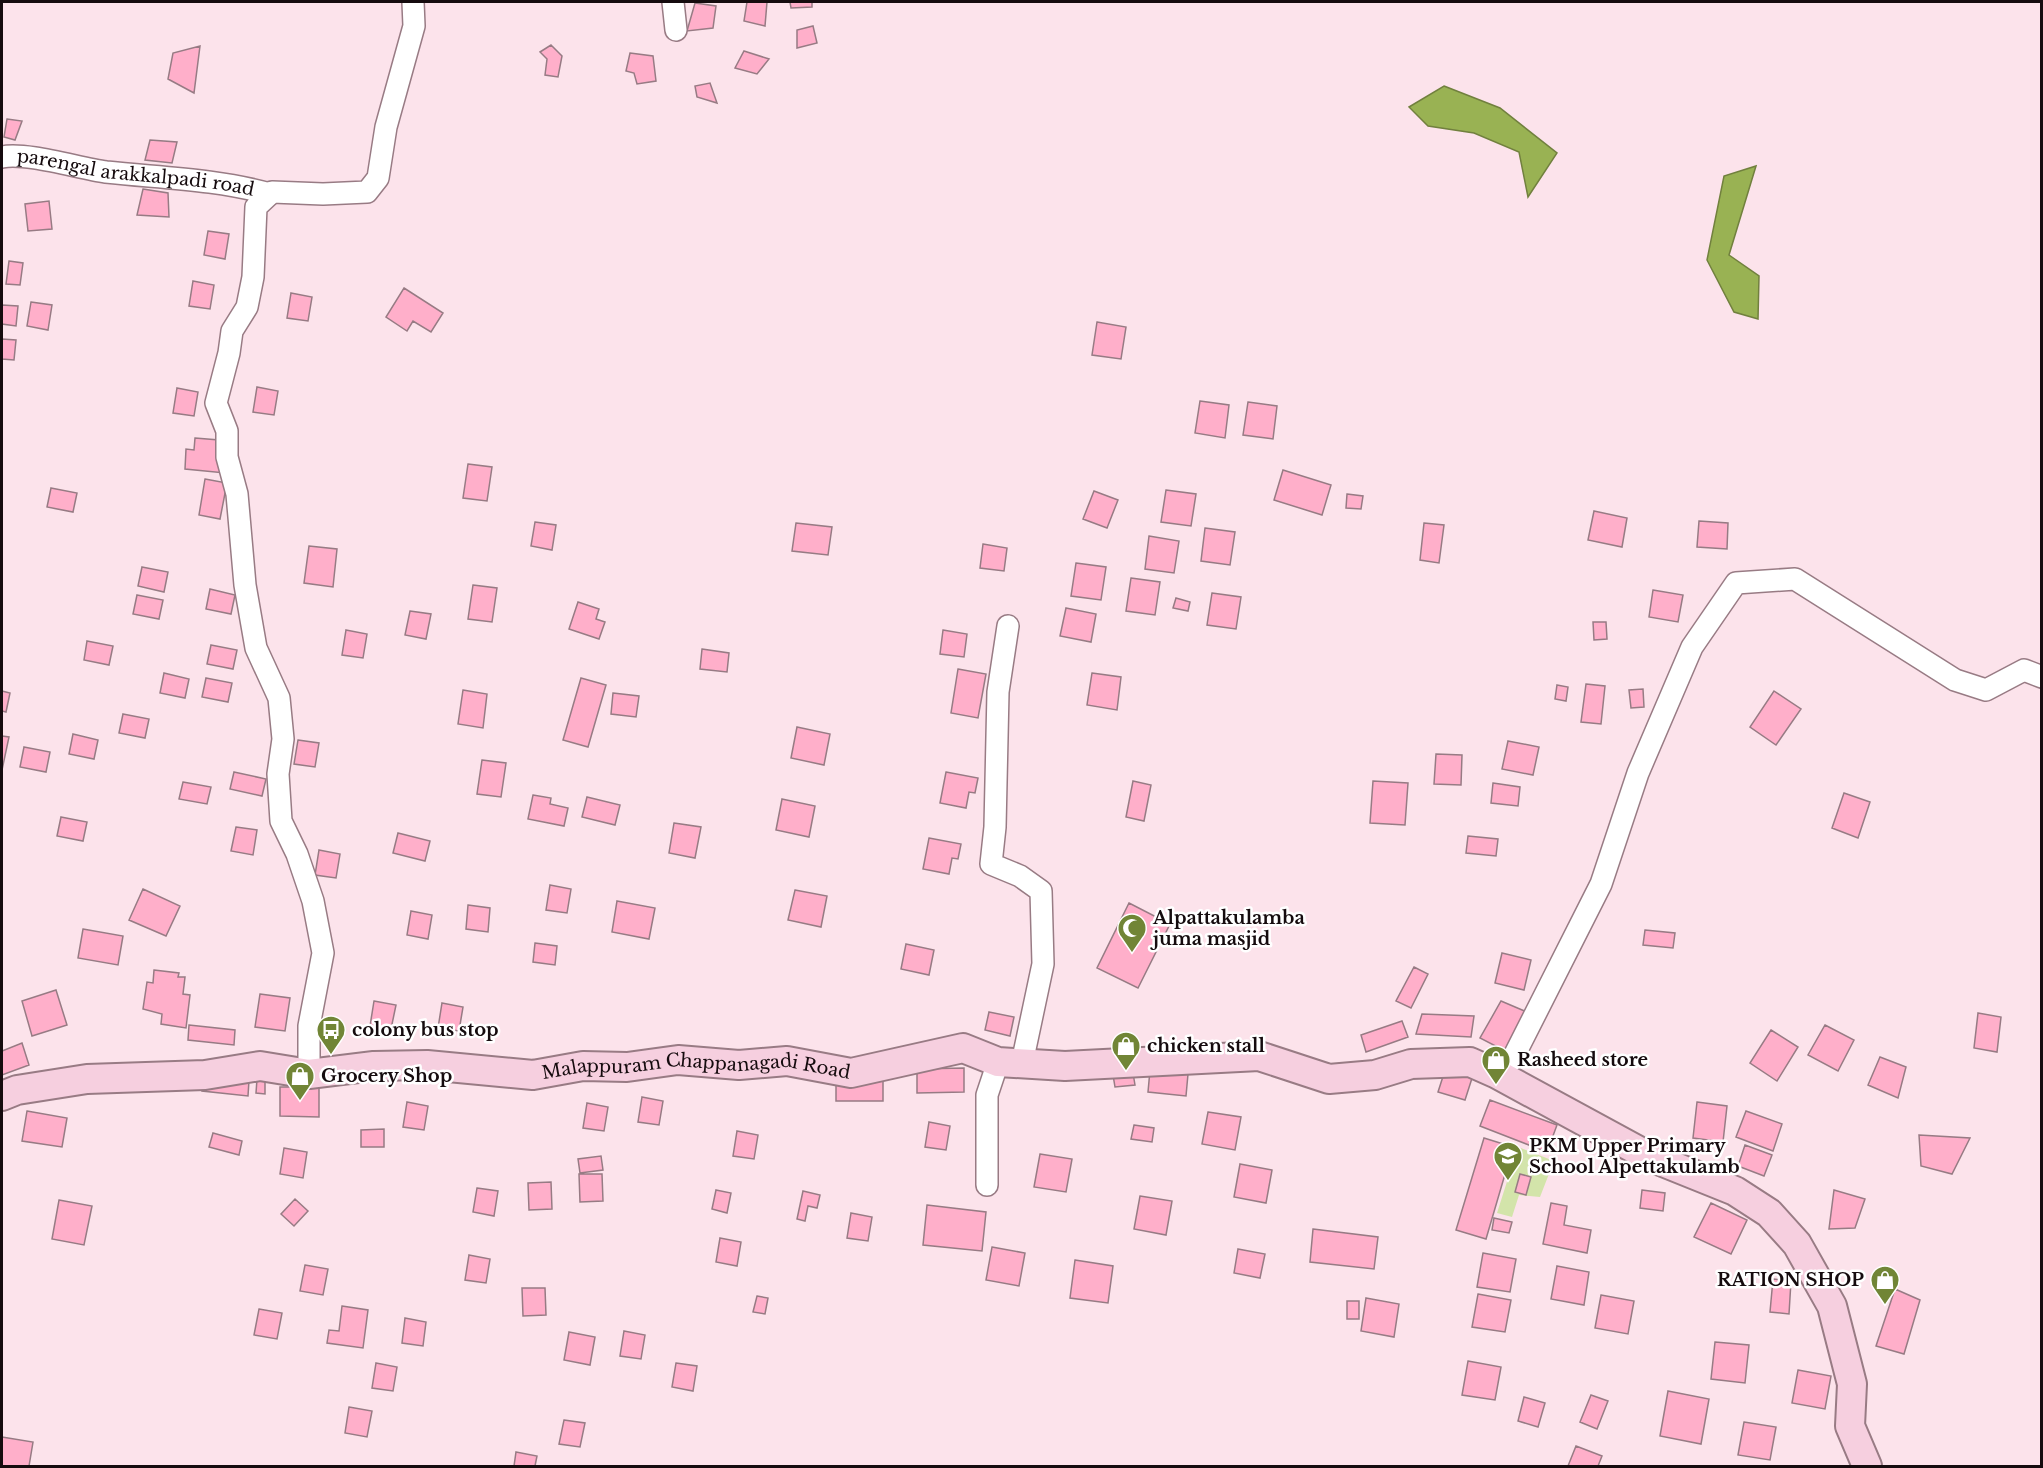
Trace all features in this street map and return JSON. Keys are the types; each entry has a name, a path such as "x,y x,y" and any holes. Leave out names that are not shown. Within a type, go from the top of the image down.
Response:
{"street":[{"name":"parengal arakkalpadi road","path":"2,157 106,172 189,178 270,194 272,192 323,194 367,192 378,178 386,127 414,26 413,2"},
{"path":"673,2 676,30"},
{"path":"270,194 256,207 253,277 247,307 232,331 229,353 216,403 227,431 227,458 237,494 245,585 256,648 279,698 283,739 278,774 281,821 297,854 313,902 323,953 309,1026 309,1074"},
{"path":"1497,1074 1512,1060 1601,884 1638,773 1692,647 1736,583 1795,579 1955,680 1986,690 2024,670 2042,676"},
{"path":"987,1185 987,1095 1010,1062 1043,964 1041,891 1020,876 991,864 995,827 998,692 1008,626"},
{"name":"Malappuram Chappanagadi Road","path":"2,1096 17,1090 87,1079 205,1075 260,1066 309,1074 374,1066 427,1065 533,1075 583,1066 627,1067 678,1060 739,1065 787,1061 851,1073 963,1048 1010,1062 1065,1066 1260,1056 1329,1079 1376,1075 1412,1064 1470,1062 1497,1074 1648,1156 1735,1191 1769,1213 1797,1244 1832,1306 1852,1384 1850,1426 1862,1459"}],"shaded area":[{"path":"1444,86 1500,108 1557,153 1528,197 1519,152 1474,133 1428,126 1409,107"},
{"path":"1756,166 1729,255 1759,276 1758,319 1734,312 1707,260 1724,176"},
{"path":"1518,1147 1554,1161 1540,1197 1519,1195 1512,1217 1497,1213"}],"building":[{"path":"747,2 767,2 765,26 744,21"},
{"path":"790,2 812,2 812,7 791,8"},
{"path":"695,3 716,6 713,28 687,31"},
{"path":"813,26 817,43 797,48 797,30"},
{"path":"551,45 562,56 558,77 545,75 547,59 540,52"},
{"path":"200,46 194,93 168,79 173,53"},
{"path":"744,51 769,59 757,74 735,68"},
{"path":"630,53 653,56 656,81 637,84 634,73 626,71"},
{"path":"710,83 717,103 697,97 695,86"},
{"path":"7,119 22,121 15,140 4,137"},
{"path":"150,140 177,142 172,163 145,160"},
{"path":"143,189 168,193 169,217 137,215"},
{"path":"49,201 52,229 28,231 25,204"},
{"path":"208,231 229,234 225,259 204,255"},
{"path":"9,261 23,263 20,285 6,284"},
{"path":"193,281 214,285 210,309 189,306"},
{"path":"404,288 443,313 431,332 413,321 407,331 386,317"},
{"path":"291,293 312,297 308,321 287,318"},
{"path":"31,302 52,305 48,330 27,326"},
{"path":"2,305 18,306 16,326 2,324"},
{"path":"1097,322 1126,327 1121,359 1092,355"},
{"path":"2,339 16,340 14,360 2,359"},
{"path":"257,387 278,391 274,415 253,412"},
{"path":"177,388 198,392 194,416 173,413"},
{"path":"1200,401 1229,405 1225,438 1195,433"},
{"path":"1248,402 1277,406 1273,439 1243,435"},
{"path":"195,438 219,440 225,473 185,469 186,449 194,450"},
{"path":"468,464 492,467 487,501 463,498"},
{"path":"1283,470 1331,485 1322,515 1274,500"},
{"path":"205,479 227,483 220,519 199,515"},
{"path":"51,488 77,493 73,512 47,507"},
{"path":"1166,490 1196,494 1191,526 1161,522"},
{"path":"1094,491 1118,500 1107,528 1083,519"},
{"path":"1347,494 1363,496 1361,509 1346,508"},
{"path":"1594,511 1627,518 1622,547 1588,540"},
{"path":"1699,521 1728,523 1727,549 1697,547"},
{"path":"535,522 556,525 552,550 531,546"},
{"path":"796,523 832,527 828,555 792,551"},
{"path":"1424,523 1444,525 1439,563 1420,560"},
{"path":"1205,528 1235,532 1230,565 1201,561"},
{"path":"1149,536 1179,541 1174,573 1145,569"},
{"path":"983,544 1007,548 1004,571 980,568"},
{"path":"309,546 337,549 333,587 304,583"},
{"path":"1076,563 1106,567 1101,600 1071,596"},
{"path":"142,567 168,572 164,592 138,586"},
{"path":"1131,578 1160,582 1155,615 1126,611"},
{"path":"473,585 497,588 492,622 468,619"},
{"path":"210,589 235,595 231,614 206,609"},
{"path":"1653,590 1683,595 1678,622 1649,617"},
{"path":"1212,593 1241,597 1236,629 1207,625"},
{"path":"137,595 163,600 159,619 133,614"},
{"path":"1176,598 1190,602 1188,611 1173,608"},
{"path":"578,602 599,609 596,619 605,622 599,639 569,629"},
{"path":"1066,608 1096,614 1091,642 1060,636"},
{"path":"410,611 431,614 426,639 405,635"},
{"path":"1593,622 1606,622 1607,639 1594,640"},
{"path":"346,630 367,634 363,658 342,655"},
{"path":"943,630 967,634 964,657 940,654"},
{"path":"87,641 113,646 109,665 84,660"},
{"path":"211,645 237,650 233,669 207,664"},
{"path":"702,649 729,653 727,672 700,669"},
{"path":"958,669 986,674 978,718 951,713"},
{"path":"164,673 189,679 185,698 160,693"},
{"path":"1092,673 1121,677 1117,710 1087,705"},
{"path":"206,678 232,683 228,702 202,697"},
{"path":"581,678 606,685 588,747 563,740"},
{"path":"1586,684 1605,686 1601,724 1581,722"},
{"path":"1557,685 1568,687 1566,701 1555,699"},
{"path":"1643,689 1644,707 1631,708 1629,690"},
{"path":"463,690 487,694 483,728 458,724"},
{"path":"2,691 10,693 6,712 2,711"},
{"path":"1774,691 1801,709 1776,745 1750,727"},
{"path":"613,693 639,696 636,717 611,714"},
{"path":"123,714 149,719 145,738 119,733"},
{"path":"797,727 830,734 824,765 791,758"},
{"path":"73,734 98,740 94,759 69,754"},
{"path":"2,736 9,737 2,770"},
{"path":"298,740 319,743 315,767 294,764"},
{"path":"1508,741 1539,747 1533,775 1502,769"},
{"path":"24,747 50,752 46,772 20,767"},
{"path":"1436,754 1462,755 1461,785 1434,784"},
{"path":"482,760 506,763 501,797 477,794"},
{"path":"234,772 266,779 262,796 230,789"},
{"path":"946,772 978,778 975,793 969,792 966,808 940,803"},
{"path":"1133,781 1151,785 1144,821 1126,817"},
{"path":"1373,781 1408,783 1405,825 1370,823"},
{"path":"183,782 211,787 207,804 179,799"},
{"path":"1493,783 1520,787 1518,806 1491,803"},
{"path":"1844,793 1870,802 1858,838 1832,828"},
{"path":"533,795 551,798 550,804 568,808 564,826 528,819"},
{"path":"587,797 620,805 615,825 582,817"},
{"path":"782,799 815,806 809,837 776,830"},
{"path":"61,817 87,822 83,841 57,836"},
{"path":"674,823 701,827 695,858 669,853"},
{"path":"236,827 257,830 253,855 231,851"},
{"path":"398,833 430,841 425,861 393,853"},
{"path":"1468,836 1498,839 1496,856 1466,853"},
{"path":"929,838 961,844 958,859 952,858 949,874 923,869"},
{"path":"319,850 340,854 336,878 315,875"},
{"path":"550,885 571,889 567,913 546,910"},
{"path":"143,889 180,906 166,936 129,920"},
{"path":"795,890 827,896 821,927 788,920"},
{"path":"617,901 655,908 649,939 612,932"},
{"path":"1129,903 1170,924 1138,988 1097,968"},
{"path":"468,905 490,908 488,932 466,929"},
{"path":"411,911 432,915 428,939 407,935"},
{"path":"83,929 123,936 118,965 78,958"},
{"path":"1645,930 1675,933 1673,948 1643,945"},
{"path":"535,943 557,946 555,965 533,962"},
{"path":"906,944 934,950 929,975 901,969"},
{"path":"1502,953 1531,960 1524,990 1495,983"},
{"path":"1414,967 1428,974 1411,1008 1396,1001"},
{"path":"154,970 179,973 178,977 185,977 183,994 190,995 186,1028 161,1024 162,1014 143,1009 147,982 153,983"},
{"path":"56,990 67,1025 32,1036 22,1001"},
{"path":"260,994 290,998 285,1031 255,1027"},
{"path":"374,1001 396,1005 391,1029 370,1026"},
{"path":"1501,1001 1527,1012 1507,1052 1480,1038"},
{"path":"442,1003 463,1007 459,1031 438,1028"},
{"path":"989,1012 1014,1017 1010,1036 985,1030"},
{"path":"1978,1013 2001,1017 1997,1052 1974,1048"},
{"path":"1422,1014 1474,1016 1471,1037 1416,1034"},
{"path":"1402,1021 1408,1037 1366,1052 1361,1035"},
{"path":"189,1025 235,1030 234,1045 188,1040"},
{"path":"1825,1025 1854,1040 1838,1071 1808,1055"},
{"path":"1771,1030 1798,1047 1777,1081 1750,1063"},
{"path":"22,1043 29,1065 2,1075 2,1051"},
{"path":"1880,1057 1906,1067 1898,1098 1868,1085"},
{"path":"1447,1064 1474,1072 1465,1100 1438,1092"},
{"path":"964,1068 964,1092 917,1093 917,1069"},
{"path":"1150,1070 1188,1074 1186,1096 1148,1092"},
{"path":"1133,1073 1135,1085 1115,1087 1113,1075"},
{"path":"204,1076 249,1080 248,1096 202,1091"},
{"path":"836,1077 883,1077 883,1101 836,1101"},
{"path":"257,1079 265,1079 265,1094 256,1093"},
{"name":"Grocery Shop","path":"280,1087 319,1087 319,1117 280,1116"},
{"path":"642,1097 663,1101 659,1125 638,1122"},
{"path":"1490,1100 1557,1125 1547,1152 1480,1126"},
{"path":"407,1102 428,1106 424,1130 403,1127"},
{"path":"1697,1102 1727,1106 1723,1142 1693,1138"},
{"path":"587,1103 608,1107 604,1131 583,1128"},
{"path":"27,1111 67,1118 62,1147 22,1141"},
{"path":"1746,1111 1782,1124 1773,1151 1736,1137"},
{"path":"1208,1112 1241,1117 1235,1150 1202,1144"},
{"path":"929,1122 950,1126 946,1150 925,1147"},
{"path":"1134,1125 1154,1128 1152,1142 1131,1139"},
{"path":"384,1129 384,1147 361,1147 361,1130"},
{"path":"737,1131 758,1135 754,1159 733,1156"},
{"path":"213,1133 242,1141 239,1155 209,1147"},
{"path":"1919,1135 1970,1138 1952,1174 1921,1166"},
{"path":"1484,1138 1513,1147 1486,1239 1456,1230"},
{"path":"1745,1145 1772,1155 1764,1176 1738,1166"},
{"path":"284,1148 307,1152 303,1178 280,1174"},
{"path":"1040,1154 1072,1159 1066,1192 1034,1187"},
{"path":"601,1156 603,1170 580,1173 578,1159"},
{"path":"1240,1164 1272,1170 1266,1203 1234,1197"},
{"path":"579,1174 602,1174 603,1201 580,1202"},
{"path":"1520,1174 1531,1177 1526,1195 1515,1192"},
{"path":"551,1182 552,1209 529,1210 528,1183"},
{"path":"477,1188 498,1191 494,1216 473,1212"},
{"path":"716,1190 731,1193 727,1213 712,1209"},
{"path":"1642,1190 1665,1193 1663,1211 1640,1208"},
{"path":"1834,1190 1865,1199 1855,1228 1829,1229"},
{"path":"803,1191 820,1195 817,1208 808,1206 805,1221 797,1219"},
{"path":"1140,1196 1172,1201 1166,1235 1134,1229"},
{"path":"295,1199 308,1211 294,1226 281,1214"},
{"path":"59,1200 92,1206 84,1245 52,1239"},
{"path":"1551,1203 1567,1206 1564,1225 1591,1230 1587,1253 1543,1244"},
{"path":"1711,1203 1747,1220 1731,1254 1694,1237"},
{"path":"927,1205 986,1212 982,1251 923,1245"},
{"path":"851,1213 872,1217 868,1241 847,1238"},
{"path":"1494,1218 1512,1222 1509,1233 1492,1230"},
{"path":"1313,1229 1378,1237 1374,1269 1310,1262"},
{"path":"720,1238 741,1242 737,1266 716,1262"},
{"path":"992,1247 1025,1253 1019,1286 986,1280"},
{"path":"1238,1249 1265,1254 1260,1278 1234,1273"},
{"path":"1483,1253 1516,1259 1510,1292 1477,1287"},
{"path":"469,1255 490,1259 486,1283 465,1280"},
{"path":"1075,1260 1113,1266 1108,1303 1070,1298"},
{"path":"305,1265 328,1269 323,1295 300,1291"},
{"path":"1557,1266 1589,1272 1584,1305 1551,1299"},
{"path":"1773,1279 1791,1281 1789,1314 1770,1312"},
{"path":"522,1288 545,1288 546,1315 523,1316"},
{"path":"1895,1289 1920,1300 1904,1354 1876,1346"},
{"path":"1478,1294 1511,1300 1505,1332 1472,1327"},
{"path":"1601,1295 1634,1301 1628,1334 1595,1328"},
{"path":"757,1296 768,1298 765,1314 753,1312"},
{"path":"1366,1298 1399,1304 1394,1337 1361,1331"},
{"path":"1347,1301 1359,1301 1359,1319 1347,1319"},
{"path":"342,1306 368,1310 363,1348 327,1343 329,1330 339,1331"},
{"path":"259,1309 282,1313 277,1339 254,1335"},
{"path":"405,1318 426,1322 423,1346 402,1343"},
{"path":"624,1331 645,1335 641,1359 620,1356"},
{"path":"569,1332 595,1337 590,1365 564,1360"},
{"path":"1715,1342 1749,1345 1745,1383 1711,1379"},
{"path":"1468,1361 1501,1367 1495,1400 1462,1395"},
{"path":"376,1363 397,1367 393,1391 372,1388"},
{"path":"676,1363 697,1366 693,1391 672,1387"},
{"path":"1798,1370 1831,1376 1825,1409 1792,1403"},
{"path":"1668,1391 1709,1399 1701,1444 1660,1436"},
{"path":"1591,1395 1608,1401 1597,1429 1580,1422"},
{"path":"1524,1397 1545,1403 1538,1427 1518,1421"},
{"path":"349,1407 372,1411 367,1437 345,1433"},
{"path":"564,1420 585,1423 580,1447 559,1444"},
{"path":"1744,1422 1776,1427 1770,1460 1738,1455"},
{"path":"2,1437 33,1442 29,1466 2,1466"},
{"path":"1576,1446 1602,1456 1598,1466 1568,1466"},
{"path":"516,1452 537,1456 535,1466 514,1466"}],"place":[{"name":"Alpattakulamba juma masjid","path":"1132,954"},
{"name":"colony bus stop","path":"331,1056"},
{"name":"chicken stall","path":"1126,1072"},
{"name":"Rasheed store","path":"1496,1086"},
{"name":"Grocery Shop","path":"300,1102"},
{"name":"PKM Upper Primary School Alpettakulamb","path":"1508,1182"},
{"name":"RATION SHOP","path":"1885,1306"}]}
